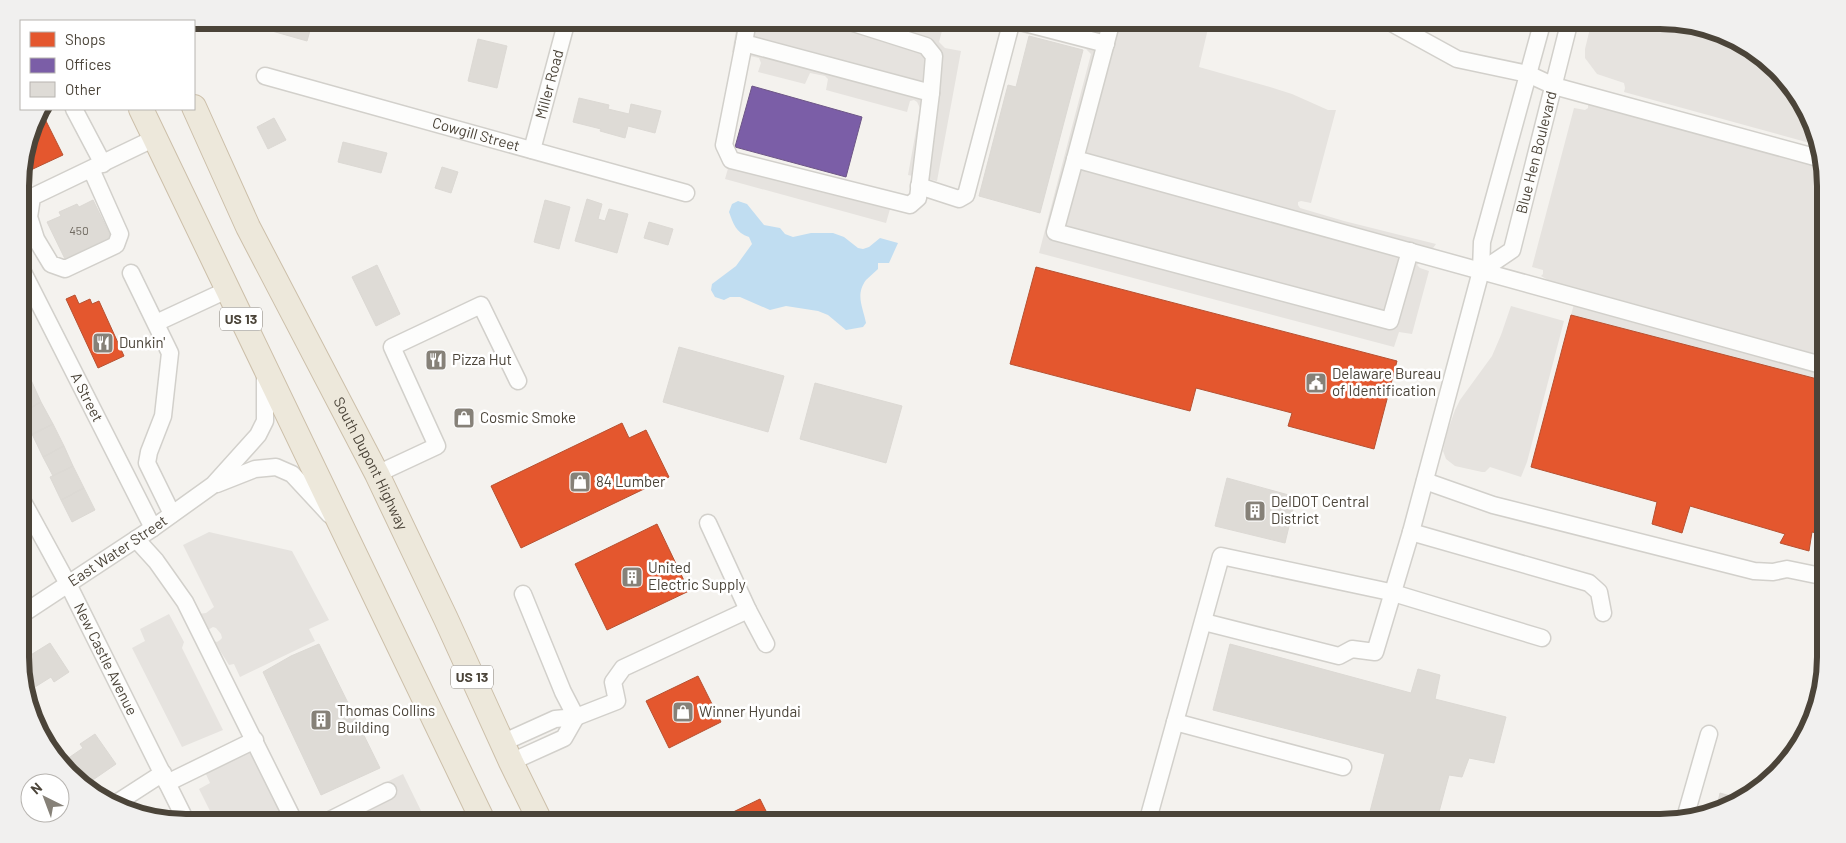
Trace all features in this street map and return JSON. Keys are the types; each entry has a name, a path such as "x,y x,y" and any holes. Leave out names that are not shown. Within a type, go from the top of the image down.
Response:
{"highway":[{"name":"South Dupont Highway","path":"195,109 248,227 377,474 506,752 537,814"},
{"name":"US 13","path":"140,110 480,814"},
{"path":"179,110 248,227"}],"street":[{"name":"Miller Road","path":"532,150 565,29"},
{"path":"746,29 724,145 731,160 910,205 918,198 934,56 926,46 872,29"},
{"path":"919,186 959,199 966,195 1010,29"},
{"path":"1047,29 1106,44"},
{"path":"1110,29 1055,232 1390,321 1410,252"},
{"path":"1402,29 1457,59 1528,74 1554,86 1814,157"},
{"name":"Blue Hen Boulevard","path":"1204,622 1338,656 1352,649 1376,652 1419,506 1481,271 1482,242 1540,29"},
{"name":"Blue Hen Boulevard","path":"1481,271 1512,250 1568,29"},
{"path":"744,43 931,93"},
{"name":"Cowgill Street","path":"265,76 686,194"},
{"path":"29,219 36,238 52,264 65,269 116,245 120,234 97,166 74,110"},
{"path":"29,211 32,197 154,138"},
{"path":"1075,159 1817,364"},
{"path":"131,273 170,353 162,416 147,463 172,514"},
{"name":"A Street","path":"29,284 153,528"},
{"path":"156,323 228,290"},
{"path":"377,474 437,446 392,347 481,305 518,381"},
{"name":"East Water Street","path":"213,486 258,435 265,422 265,368"},
{"name":"East Water Street","path":"29,610 213,486 255,469 276,467 292,474 342,529"},
{"path":"1425,481 1493,505 1754,571 1773,572 1787,569 1817,575"},
{"name":"New Castle Avenue","path":"29,513 68,584 183,814"},
{"path":"708,523 748,610 766,644"},
{"path":"1411,532 1589,583 1599,592 1603,613"},
{"path":"136,539 156,561 185,602 291,814"},
{"path":"1149,814 1221,556 1392,593 1542,638"},
{"path":"523,594 563,692 576,717"},
{"path":"506,752 564,738 576,717 617,701 613,682 623,668 748,610"},
{"path":"1175,722 1343,767"},
{"path":"1687,812 1709,734"},
{"path":"122,800 165,778 255,740"},
{"path":"342,814 388,791"}],"shaded area":[{"path":"736,29 942,29 939,42 945,48 961,51 937,181 908,175 920,108 914,100 910,101 907,112 826,90 828,79 825,76 810,73 805,84 758,72 761,63 759,58 732,52"},
{"path":"1009,29 1208,29 1199,67 1292,94 1328,110 1336,110 1311,203 1301,201 1298,202 1298,205 1300,208 1344,221 1436,244 1424,261 1417,265 1429,271 1412,334 1399,332 1394,347 1039,253 1091,54 1086,49"},
{"path":"1590,29 1681,30 1711,37 1739,50 1756,61 1771,75 1785,90 1796,107 1811,143 1624,92 1624,83 1597,74 1585,58"},
{"path":"1588,104 1816,164 1817,379 1571,315 1577,293 1553,283 1541,276 1543,270 1532,267 1574,108 1585,110 1588,108"},
{"path":"729,165 890,209 886,223 725,179"},
{"path":"1511,306 1564,321 1527,462 1521,477 1490,467 1485,472 1482,472 1455,466 1446,459 1443,451 1455,410 1460,400 1492,356"},
{"path":"209,532 292,551 329,620 309,629 315,641 240,677 234,664 229,665 214,641 217,642 222,638 221,634 213,627 208,630 198,614 206,613 214,607 183,545"},
{"path":"169,614 184,642 182,648 223,730 182,747 132,648 145,641 140,629"},
{"path":"265,742 301,814 212,814 199,789 210,783 205,772"},
{"path":"403,774 423,814 321,814"}],"water":[{"path":"738,201 747,204 764,225 780,228 785,234 793,237 811,233 833,233 844,237 858,248 863,249 869,247 880,238 898,243 889,263 878,263 878,269 863,285 860,296 866,323 863,327 846,330 828,315 818,311 786,306 770,310 740,297 730,297 724,300 715,297 711,290 712,284 736,266 752,244 749,237 741,233 736,227 729,212 732,204"}],"building: Shops":[{"path":"44,118 63,155 29,171 34,145"},
{"path":"1036,267 1397,361 1374,449 1288,426 1292,413 1196,388 1190,411 1010,364"},
{"path":"75,295 79,304 90,299 92,304 99,301 124,356 98,368 66,299"},
{"path":"1571,315 1817,379 1817,533 1812,532 1809,551 1780,543 1785,534 1690,506 1682,533 1652,524 1657,502 1531,467"},
{"name":"84 Lumber","path":"622,423 629,438 646,430 669,477 521,548 491,486"},
{"name":"United Electric Supply","path":"657,524 689,591 607,630 575,564"},
{"name":"Winner Hyundai","path":"698,676 721,722 669,748 646,701"},
{"path":"760,799 768,814 729,814"}],"building: Offices":[{"path":"752,86 862,117 846,177 735,147"}],"building: Other":[{"path":"265,29 310,29 307,41"},
{"path":"1029,36 1083,50 1040,213 979,196 1008,85 1016,87"},
{"path":"478,39 507,46 497,88 468,81"},
{"path":"579,98 609,105 608,109 629,114 631,104 661,111 655,133 628,126 625,138 600,131 601,129 573,122"},
{"path":"274,118 286,140 268,149 257,127"},
{"path":"343,142 387,153 381,173 338,162"},
{"path":"442,167 458,172 451,193 435,188"},
{"path":"587,199 602,204 598,219 605,221 609,209 628,214 617,253 575,241"},
{"path":"93,200 112,239 66,261 47,222 61,216 59,212 77,204 79,207"},
{"path":"545,200 570,207 559,249 534,242"},
{"path":"649,222 673,229 668,245 644,238"},
{"path":"377,265 400,314 376,326 352,277"},
{"path":"679,347 784,376 768,432 663,402"},
{"path":"31,380 41,402 29,409 29,381"},
{"path":"815,383 902,406 886,463 800,439"},
{"path":"41,402 53,424 30,436 29,409"},
{"path":"53,424 64,446 43,457 32,434"},
{"path":"64,446 73,466 53,476 43,457"},
{"path":"73,466 84,488 61,500 50,477"},
{"name":"DelDOT Central District","path":"1227,478 1296,497 1285,543 1215,526"},
{"path":"84,488 95,510 72,522 61,500"},
{"path":"50,643 69,672 54,682 51,677 32,689 29,656"},
{"name":"Thomas Collins Building","path":"319,644 380,768 321,795 263,672 291,656"},
{"path":"1230,644 1411,693 1418,669 1440,675 1435,699 1506,717 1494,763 1469,758 1462,777 1449,775 1438,814 1369,814 1385,754 1213,710"},
{"path":"95,734 116,764 90,782 63,755 67,759 83,748 80,744"},
{"path":"1720,793 1732,797 1730,798 1718,803"}],"place":[{"name":"Dunkin'","path":"103,343"},
{"name":"Pizza Hut","path":"436,360"},
{"name":"Delaware Bureau of Identification","path":"1316,383"},
{"name":"Cosmic Smoke","path":"464,418"},
{"name":"84 Lumber","path":"580,482"},
{"name":"DelDOT Central District","path":"1255,511"},
{"name":"United Electric Supply","path":"632,577"},
{"name":"Winner Hyundai","path":"683,712"},
{"name":"Thomas Collins Building","path":"321,720"}]}
